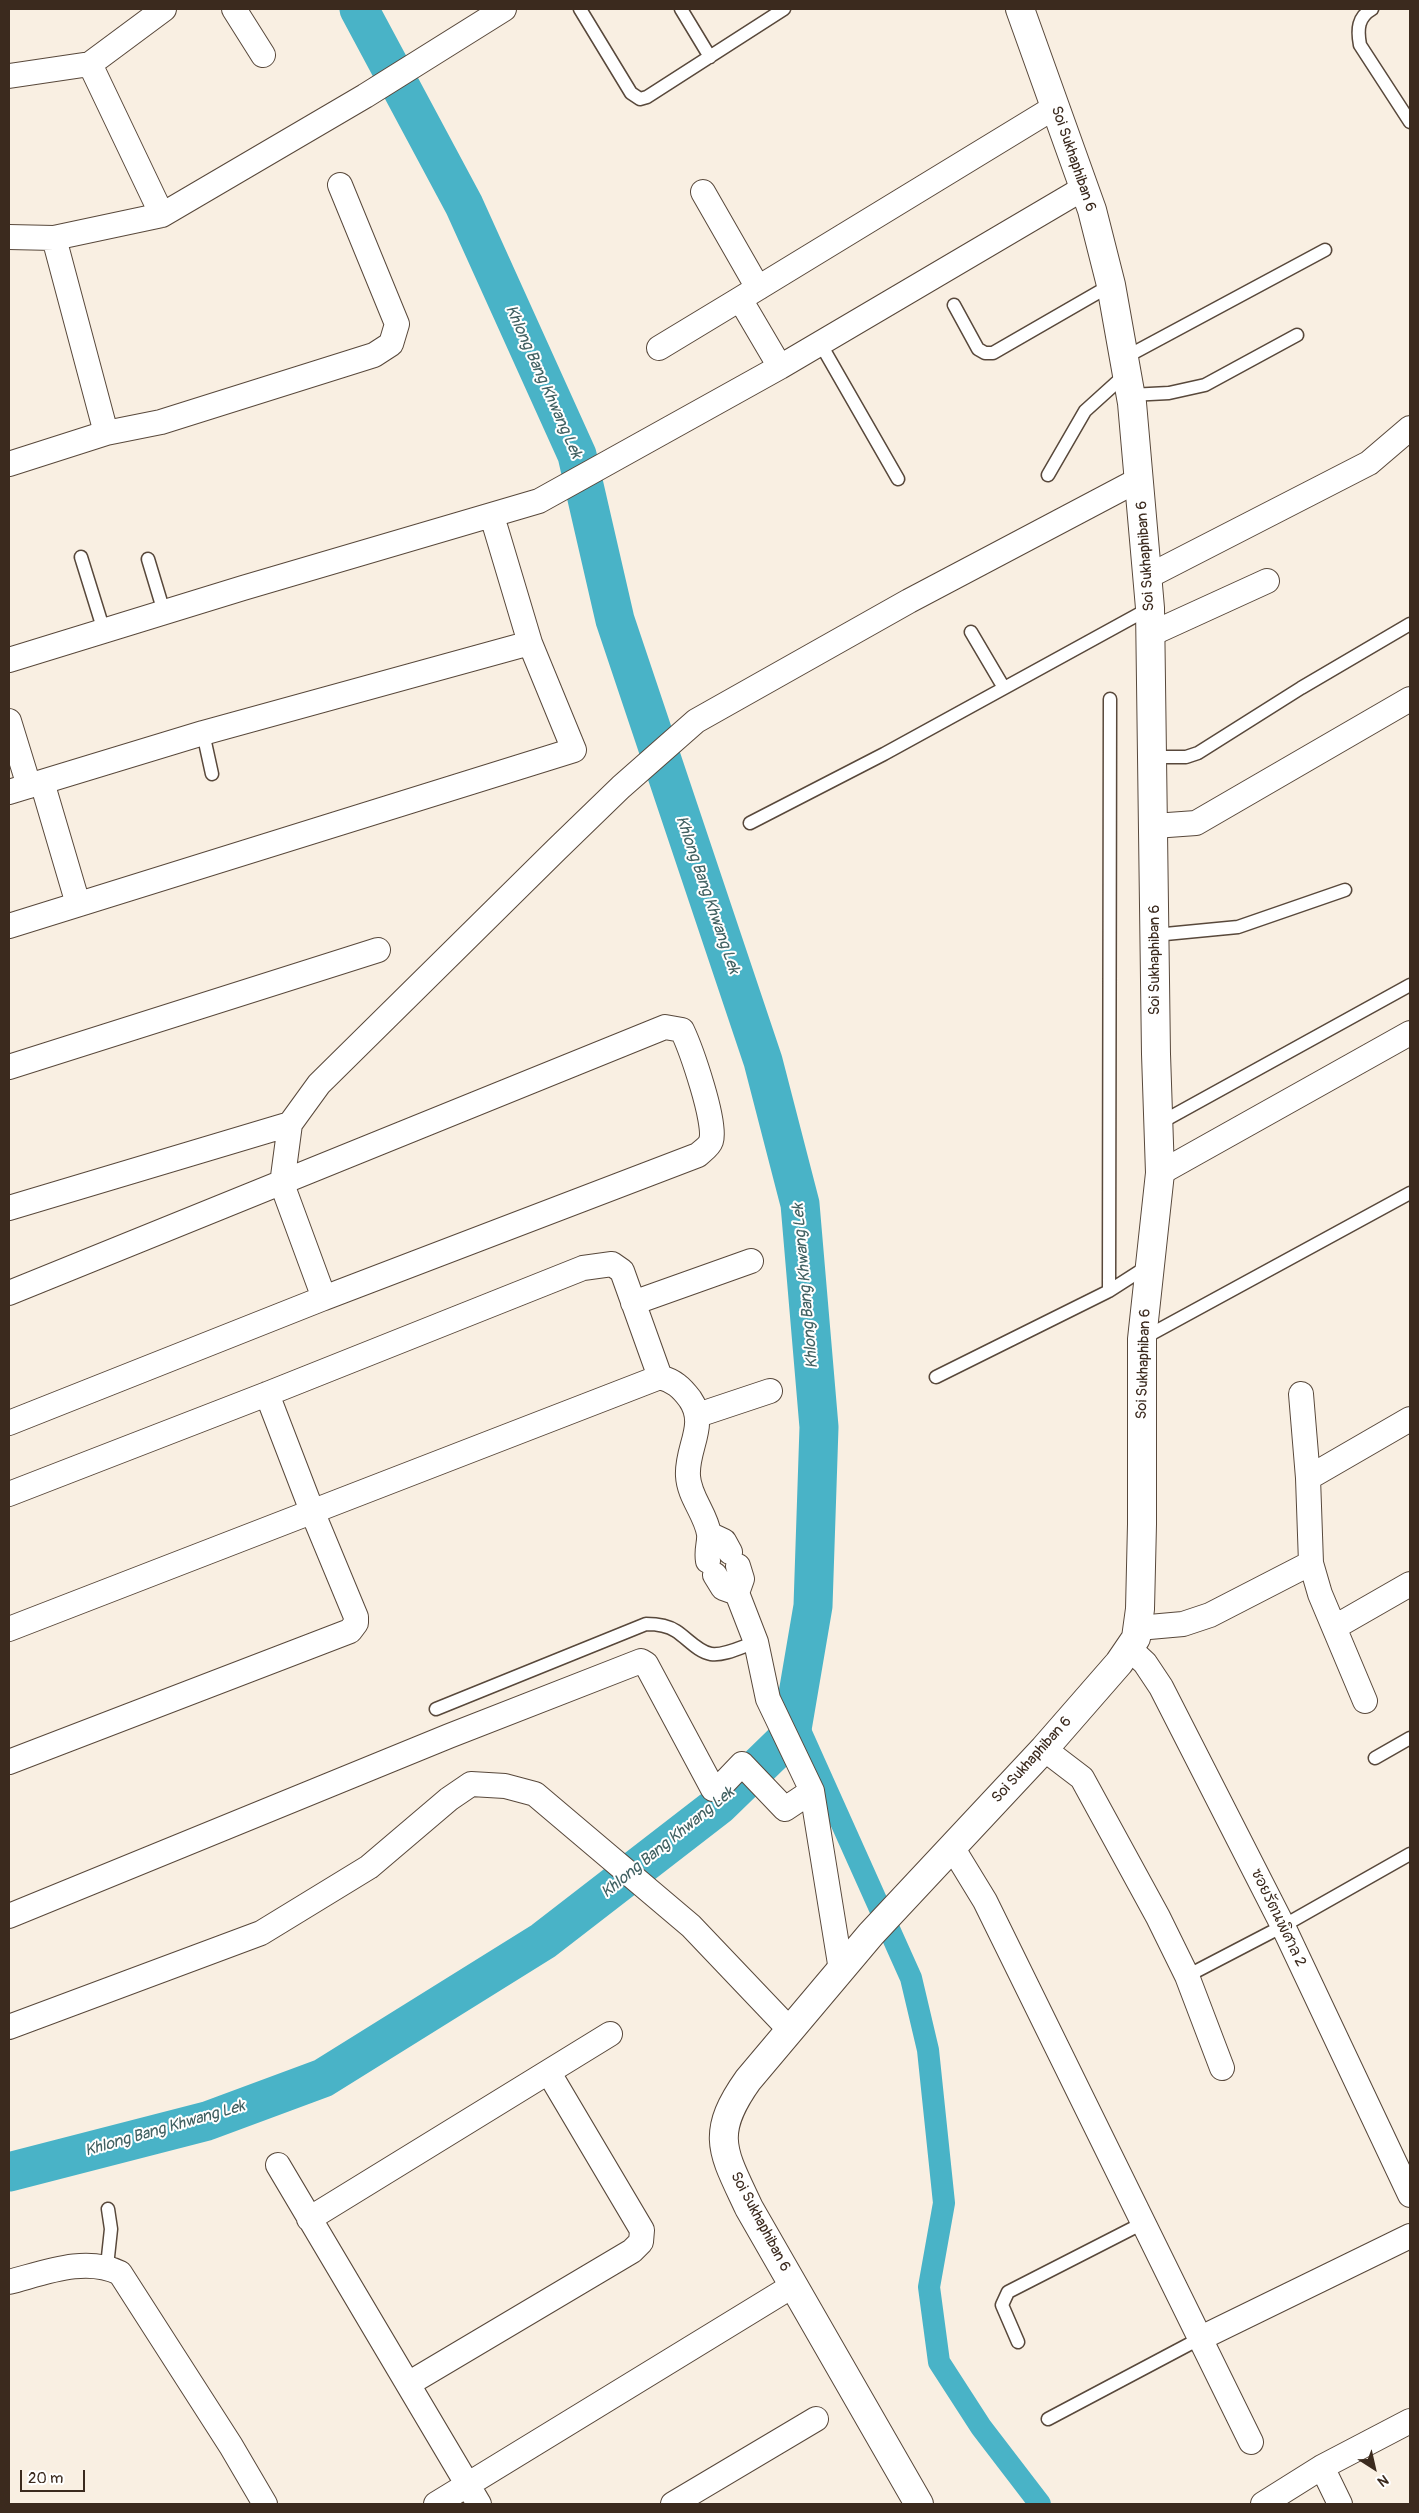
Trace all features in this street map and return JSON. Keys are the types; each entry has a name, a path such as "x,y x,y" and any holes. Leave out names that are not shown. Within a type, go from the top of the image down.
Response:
{"street":[{"path":"9,76 90,64 164,9"},
{"path":"234,9 263,55"},
{"path":"9,238 54,238 162,215 365,96 504,9"},
{"name":"Soi Sukhaphiban 6","path":"919,2504 749,2208 726,2157 722,2137 732,2103 790,2030 895,1907 1044,1749 1134,1638 1142,1524 1142,1339 1160,1173 1151,621 1140,478 1127,375 1111,285 1092,210 1020,9"},
{"path":"90,64 162,215"},
{"path":"660,348 1055,108"},
{"path":"9,464 106,433 161,422 374,354 391,344 397,324 340,185"},
{"path":"9,660 539,501 780,367 1084,188"},
{"path":"703,192 780,367"},
{"path":"54,238 106,433"},
{"path":"1147,577 1369,463 1410,428"},
{"path":"324,1298 282,1184 290,1124 319,1084 621,787 696,721 909,601 1140,478"},
{"path":"9,926 574,750 530,643 492,516"},
{"path":"1151,621 1267,581"},
{"path":"26,787 202,733 530,643"},
{"path":"1154,826 1196,823 1410,699"},
{"path":"9,721 26,787 78,904"},
{"path":"9,1066 378,950"},
{"path":"9,1293 282,1184 665,1027 682,1030 689,1045 713,1128 711,1143 698,1155 324,1298 9,1422"},
{"path":"1160,1173 1410,1033"},
{"path":"9,1208 290,1124"},
{"path":"633,1303 751,1261"},
{"path":"9,1494 583,1268 612,1264 619,1267 660,1377"},
{"path":"9,1630 660,1377 680,1386 696,1407 699,1425 691,1453 688,1477 690,1487 709,1534 706,1550 712,1568 723,1588 737,1593"},
{"path":"698,1415 770,1391"},
{"path":"9,1762 350,1631 356,1623 356,1617 266,1394"},
{"path":"1301,1394 1308,1478 1311,1563 1320,1594 1365,1701"},
{"path":"1308,1478 1410,1419"},
{"path":"709,1534 724,1541 734,1559 742,1579 737,1593 756,1642 768,1699 812,1791 846,1964"},
{"path":"1134,1638 1210,1615 1311,1563"},
{"path":"1335,1627 1410,1584"},
{"name":"ซอยรัตนพิศาล 2","path":"1134,1638 1283,1926 1410,2195"},
{"path":"9,1916 450,1736 641,1661 646,1664 713,1789 719,1788 739,1765 745,1766 785,1809 812,1791"},
{"path":"1044,1749 1082,1778 1158,1917 1187,1976 1222,2068"},
{"path":"9,2027 261,1933 369,1867 449,1799 472,1784 505,1786 535,1794 691,1926 790,2030"},
{"path":"952,1847 985,1900 1251,2442"},
{"path":"309,2219 610,2034"},
{"path":"408,2384 632,2252 641,2242 642,2230 549,2073"},
{"path":"278,2165 473,2495"},
{"path":"1199,2339 1410,2236"},
{"path":"9,2282 86,2265 107,2266 120,2273 230,2446 264,2504"},
{"path":"436,2504 473,2495 794,2285"},
{"path":"673,2504 816,2419"},
{"path":"1263,2504 1322,2467 1410,2421"},
{"path":"1322,2467 1340,2504"}],"lane":[{"path":"580,9 632,93 640,99 647,97 784,9"},
{"path":"681,9 710,57"},
{"path":"1372,9 1364,14 1357,30 1360,45 1410,122"},
{"path":"1048,475 1086,411 1127,375 1325,250"},
{"path":"954,305 978,349 993,353 1111,285"},
{"path":"1127,375 1169,393 1205,385 1298,335"},
{"path":"820,343 898,479"},
{"path":"81,557 104,631"},
{"path":"148,559 164,612"},
{"path":"750,823 884,754 1004,688 1151,621"},
{"path":"1152,757 1186,757 1198,753 1301,688 1410,624"},
{"path":"971,632 1004,688"},
{"path":"1109,1291 1110,699"},
{"path":"202,733 212,774"},
{"path":"1155,935 1238,927 1345,890"},
{"path":"1158,1124 1410,986"},
{"path":"1142,1339 1410,1193"},
{"path":"936,1376 1109,1291 1150,1265"},
{"path":"436,1709 646,1624 659,1624 674,1630 701,1650 711,1654 722,1654 756,1642"},
{"path":"1375,1758 1410,1738"},
{"path":"1187,1976 1283,1926 1410,1854"},
{"path":"107,2266 111,2229 108,2210"},
{"path":"1018,2342 1002,2305 1008,2292 1143,2223"},
{"path":"1048,2419 1199,2339"}],"waterway":[{"name":"Khlong Bang Khwang Lek","path":"9,2172 207,2121 323,2078 543,1941 719,1805 791,1735 813,1606 819,1427 800,1204 763,1061 615,620 577,455 464,205 359,9"},
{"path":"794,1717 911,1978 928,2050 944,2203 929,2287 939,2362 981,2427 1040,2504"}]}
